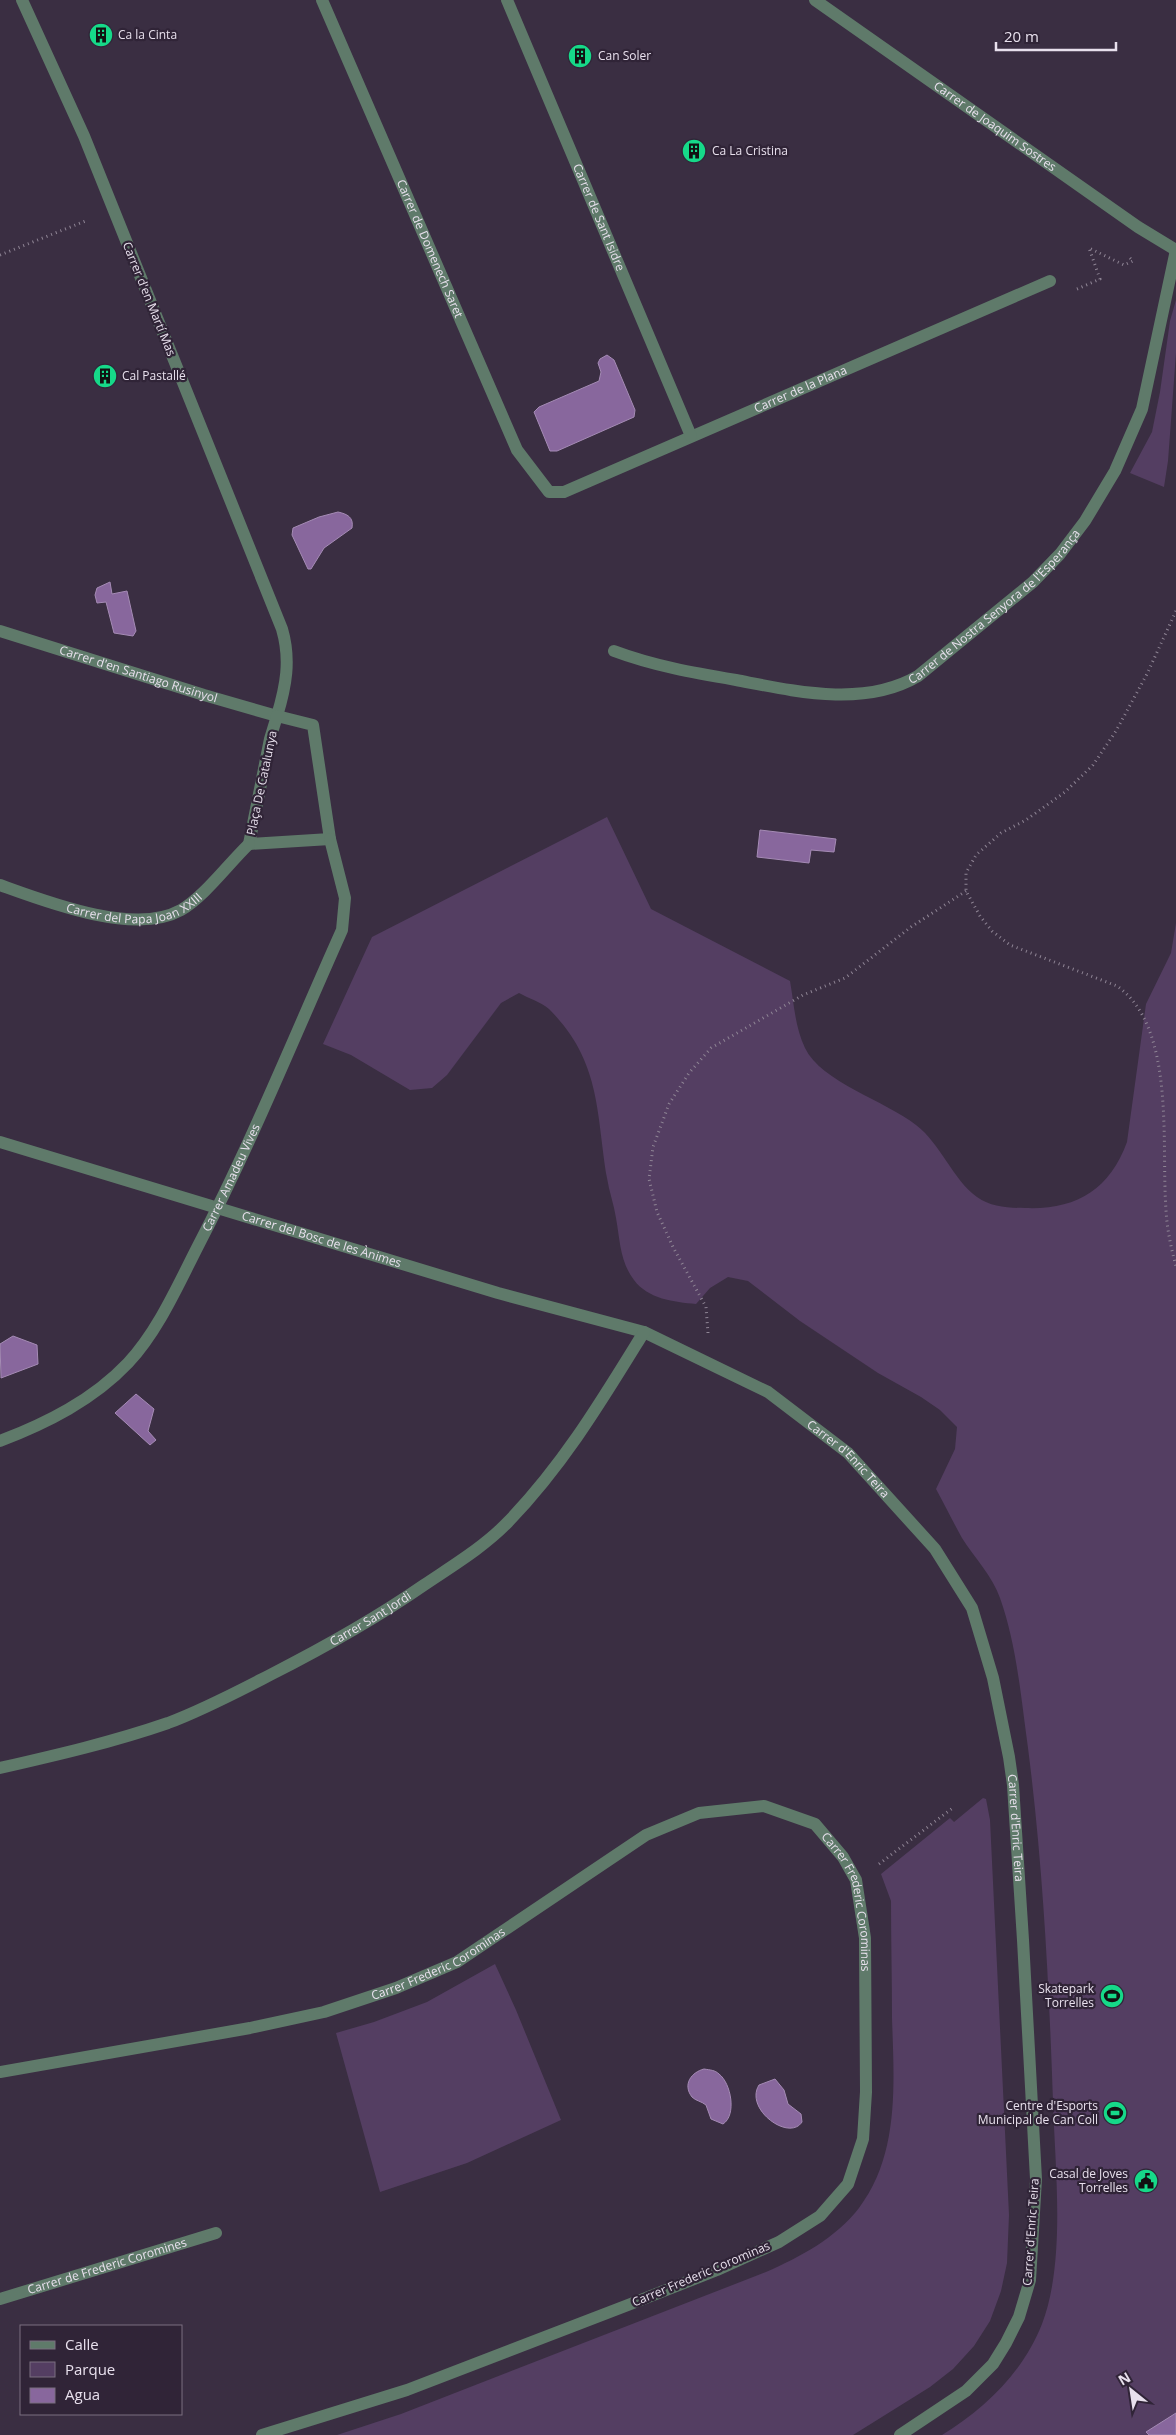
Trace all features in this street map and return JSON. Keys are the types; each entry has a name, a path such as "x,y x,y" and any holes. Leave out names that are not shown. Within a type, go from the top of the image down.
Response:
{"street":[{"name":"Carrer d'en Martí Mas","path":"22,0 84,136 282,628 287,646 288,665 286,686 276,716"},
{"name":"Carrer de Domenech Saret","path":"322,0 516,450 549,492"},
{"name":"Carrer de Sant Isidre","path":"507,0 691,436"},
{"name":"Carrer de Joaquim Sostres","path":"815,0 1138,227 1176,250"},
{"name":"Carrer de Nostra Senyora de l'Esperança","path":"614,652 676,670 806,692 864,693 885,690 904,685 918,676 1033,582 1060,554 1085,521 1115,471 1142,409 1176,250"},
{"name":"Carrer de la Plana","path":"549,492 564,492 1050,281"},
{"name":"Carrer d'en Santiago Rusinyol","path":"0,630 276,716"},
{"name":"Plaça De Catalunya","path":"276,716 313,725 330,839 250,844 276,716"},
{"name":"Carrer Amadeu Vives","path":"0,1441 37,1427 84,1401 128,1363 164,1313 218,1208 342,930 345,898 330,839"},
{"name":"Carrer del Papa Joan XXIII","path":"0,885 28,895 103,915 131,921 158,919 181,910 204,890 229,862 250,844"},
{"name":"Carrer del Bosc de les Ànimes","path":"0,1142 498,1293 644,1332"},
{"name":"Carrer d'Enric Teira","path":"644,1332 768,1392 848,1453 935,1549 972,1608 994,1678 1013,1785 1036,2179 1030,2280 1019,2317 1006,2343 992,2364 966,2391 900,2435"},
{"name":"Carrer Sant Jordi","path":"0,1768 106,1742 170,1722 262,1680 313,1653 390,1608 464,1558 506,1524 543,1483 583,1432 644,1332"},
{"name":"Carrer Frederic Corominas","path":"0,2072 250,2028 324,2012 396,1988 457,1962 646,1835 699,1812 764,1806 815,1824 843,1857 856,1880 866,1938 866,2083 863,2139 848,2184 820,2216 779,2242 717,2270 628,2305 407,2390 262,2435"},
{"name":"Carrer de Frederic Coromines","path":"0,2299 216,2233"}],"path":[{"path":"0,255 114,210"},
{"path":"1050,281 1074,290 1100,279 1089,248 1124,265 1133,261 1121,249"},
{"path":"1176,611 1143,682 1116,731 1093,765 1064,792 1026,820 1001,833 976,855 966,873 966,891 980,916 992,931 1010,945 1101,978 1126,991 1148,1018 1156,1037 1164,1102 1166,1211 1176,1266"},
{"path":"697,1358 709,1330 706,1307 669,1238 658,1212 649,1179 653,1147 669,1104 689,1073 711,1048 803,995 845,978 911,927 966,891"},
{"path":"856,1880 954,1808"}],"green space":[{"path":"1176,300 1176,353 1168,461 1164,487 1130,473 1152,432 1170,321"},
{"path":"607,817 651,909 790,981 799,1032 805,1048 813,1060 839,1081 916,1125 933,1142 969,1190 982,1200 1000,1206 1043,1208 1074,1201 1100,1185 1120,1159 1127,1142 1146,1004 1171,953 1176,923 1176,2435 942,2435 988,2401 1025,2358 1042,2324 1049,2299 1057,2244 1057,2185 1045,1925 1038,1836 1028,1748 1021,1691 1011,1635 1000,1598 988,1575 962,1538 936,1489 955,1449 957,1427 940,1410 878,1373 800,1321 748,1281 728,1277 710,1288 696,1304 679,1302 654,1295 646,1291 634,1280 629,1273 621,1250 607,1178 598,1109 587,1068 566,1028 542,1004 519,993 501,1003 447,1075 432,1088 410,1090 351,1055 323,1044 372,937"},
{"path":"983,1798 986,1799 990,1820 1009,2215 1007,2263 1001,2291 990,2321 974,2346 953,2369 930,2387 853,2435 337,2435 401,2414 766,2272 817,2246 840,2229 859,2208 872,2187 882,2165 892,2117 891,1901 881,1874 950,1818 954,1822"},
{"path":"495,1964 561,2120 467,2163 380,2192 336,2033 374,2022 427,2002"}],"water":[{"path":"607,355 614,360 635,410 634,417 557,451 550,451 534,412 539,407 599,381 601,372 598,363 600,359"},
{"path":"338,512 351,519 352,528 324,548 311,569 308,569 292,535 293,528 319,517"},
{"path":"110,582 112,594 127,591 136,631 133,636 114,633 106,602 97,603 95,595 97,588"},
{"path":"760,830 836,839 834,852 811,850 809,863 757,857"},
{"path":"13,1336 37,1345 38,1364 1,1378 0,1344"},
{"path":"136,1394 154,1409 148,1431 156,1440 150,1445 115,1413"},
{"path":"704,2069 719,2074 727,2084 731,2107 730,2114 723,2124 711,2119 706,2105 692,2097 689,2092 688,2083 690,2079"},
{"path":"775,2079 784,2090 788,2104 801,2114 802,2122 796,2127 788,2128 770,2120 758,2104 756,2094 759,2085"},
{"path":"1176,2413 1176,2435 1149,2435 1146,2432"}],"place":[{"name":"Ca la Cinta","path":"101,35"},
{"name":"Can Soler","path":"580,56"},
{"name":"Ca La Cristina","path":"694,151"},
{"name":"Cal Pastallé","path":"105,376"},
{"name":"Skatepark Torrelles","path":"1112,1996"},
{"name":"Centre d'Esports Municipal de Can Coll","path":"1115,2113"},
{"name":"Casal de Joves Torrelles","path":"1146,2181"}]}
